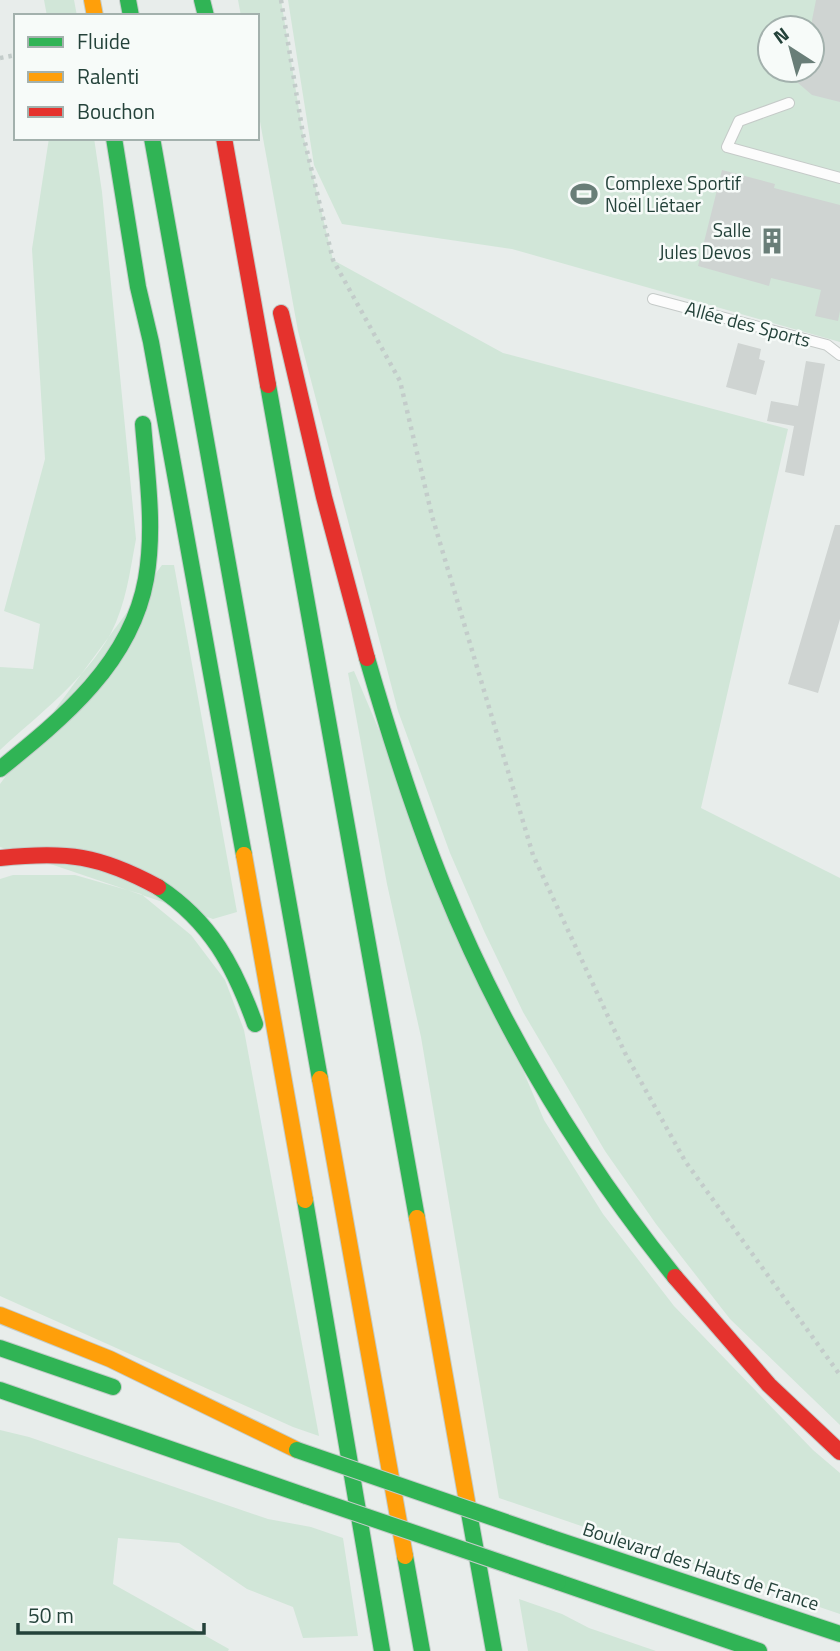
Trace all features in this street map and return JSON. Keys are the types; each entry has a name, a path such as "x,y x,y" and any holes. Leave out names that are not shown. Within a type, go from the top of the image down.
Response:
{"highway":[{"path":"114,140 138,287 151,342 383,1651"},
{"path":"152,140 422,1651"},
{"path":"224,140 494,1651"},
{"path":"134,342 131,314 138,287"},
{"path":"278,300 341,567 386,723 425,838 472,952 503,1013 571,1132 631,1219 690,1295 754,1369 809,1425 840,1452"},
{"path":"0,769 61,719 93,688 115,657 137,612 146,579 149,545 149,500 142,409"},
{"path":"0,858 26,853 62,852 93,858 148,880 173,897 215,939 233,965 244,988 257,1033"},
{"path":"266,1073 330,1352"},
{"path":"0,1315 110,1359 297,1450"},
{"path":"0,1348 129,1393"},
{"path":"0,1390 758,1651"},
{"path":"168,1406 297,1450"},
{"name":"Boulevard des Hauts de France","path":"297,1450 840,1634"},
{"path":"183,1470 306,1496"},
{"path":"558,1582 603,1613"},
{"path":"490,1627 501,1651"}],"lane":[{"path":"789,103 738,121 727,147 840,178"},
{"name":"Allée des Sports","path":"653,299 827,345 840,355"}],"path":[{"path":"281,0 303,134 333,260 400,381 432,516 533,855 625,1053 685,1161 840,1375"}],"green space":[{"path":"44,0 74,0 77,14 47,14"},
{"path":"238,0 281,0 303,134 333,260 503,353 788,429 701,808 840,878 840,1425 730,1319 656,1224 605,1151 523,1012 450,853 398,711 298,331 259,116 259,14 241,14"},
{"name":"Complexe Sportif Noël Liétaer","path":"288,0 840,0 840,342 512,249 342,224 314,165"},
{"path":"49,140 94,140 102,192 136,539 127,587 111,633 75,681 0,750 0,667 33,669 40,624 4,611 45,459 32,249"},
{"path":"162,565 174,565 237,912 213,919 0,847 0,784"},
{"path":"354,671 544,1120 603,1214 674,1306 813,1450 840,1473 840,1614 499,1498 421,1037 387,884 348,673"},
{"path":"13,875 75,875 141,894 191,935 225,980 244,1030 319,1436 293,1427 0,1296 0,879"},
{"path":"0,1430 29,1437 268,1519 311,1527 343,1538 358,1636 303,1638 293,1607 247,1589 179,1543 118,1538 113,1584 229,1649 228,1651 0,1651"},
{"path":"519,1599 562,1614 589,1628 656,1651 528,1651"}],"building":[{"path":"816,0 840,0 840,102 812,95 799,84 826,84 826,14 813,14"},
{"name":"Salle Jules Devos","path":"722,170 775,184 774,188 840,205 838,321 815,316 821,290 771,278 769,286 698,266"},
{"path":"738,343 761,349 759,359 765,361 756,395 726,387"},
{"path":"806,361 825,364 804,476 785,472 794,426 767,421 771,401 798,406"},
{"path":"835,525 840,525 840,619 818,693 788,684"}],"traffic: fast":[{"path":"128,0 131,14"},
{"path":"202,0 206,14"},
{"path":"114,140 138,287 151,342 244,855"},
{"path":"152,140 320,1079"},
{"path":"268,385 417,1218"},
{"path":"0,769 47,730 91,686 126,637 138,609 146,579 150,540 143,424"},
{"path":"367,658 422,829 465,937 490,989 516,1040 575,1138 640,1232 675,1277"},
{"path":"158,887 193,915 206,930 229,964 255,1024"},
{"path":"305,1200 382,1651"},
{"path":"0,1348 113,1387"},
{"path":"0,1390 306,1496"},
{"path":"297,1450 549,1537"},
{"path":"306,1496 558,1582"},
{"path":"468,1507 494,1651"},
{"path":"549,1537 840,1634"},
{"path":"405,1556 422,1651"},
{"path":"558,1582 759,1651"}],"traffic: slow":[{"path":"92,0 95,14"},
{"path":"244,855 305,1200"},
{"path":"320,1079 405,1556"},
{"path":"417,1218 468,1507"},
{"path":"0,1315 110,1359 297,1450"}],"traffic: jam":[{"path":"224,140 268,385"},
{"path":"281,313 324,497 367,658"},
{"path":"0,858 45,855 82,858 118,868 158,887"},
{"path":"675,1277 769,1385 840,1452"}],"place":[{"name":"Complexe Sportif Noël Liétaer","path":"584,194"},
{"name":"Salle Jules Devos","path":"772,241"}]}
